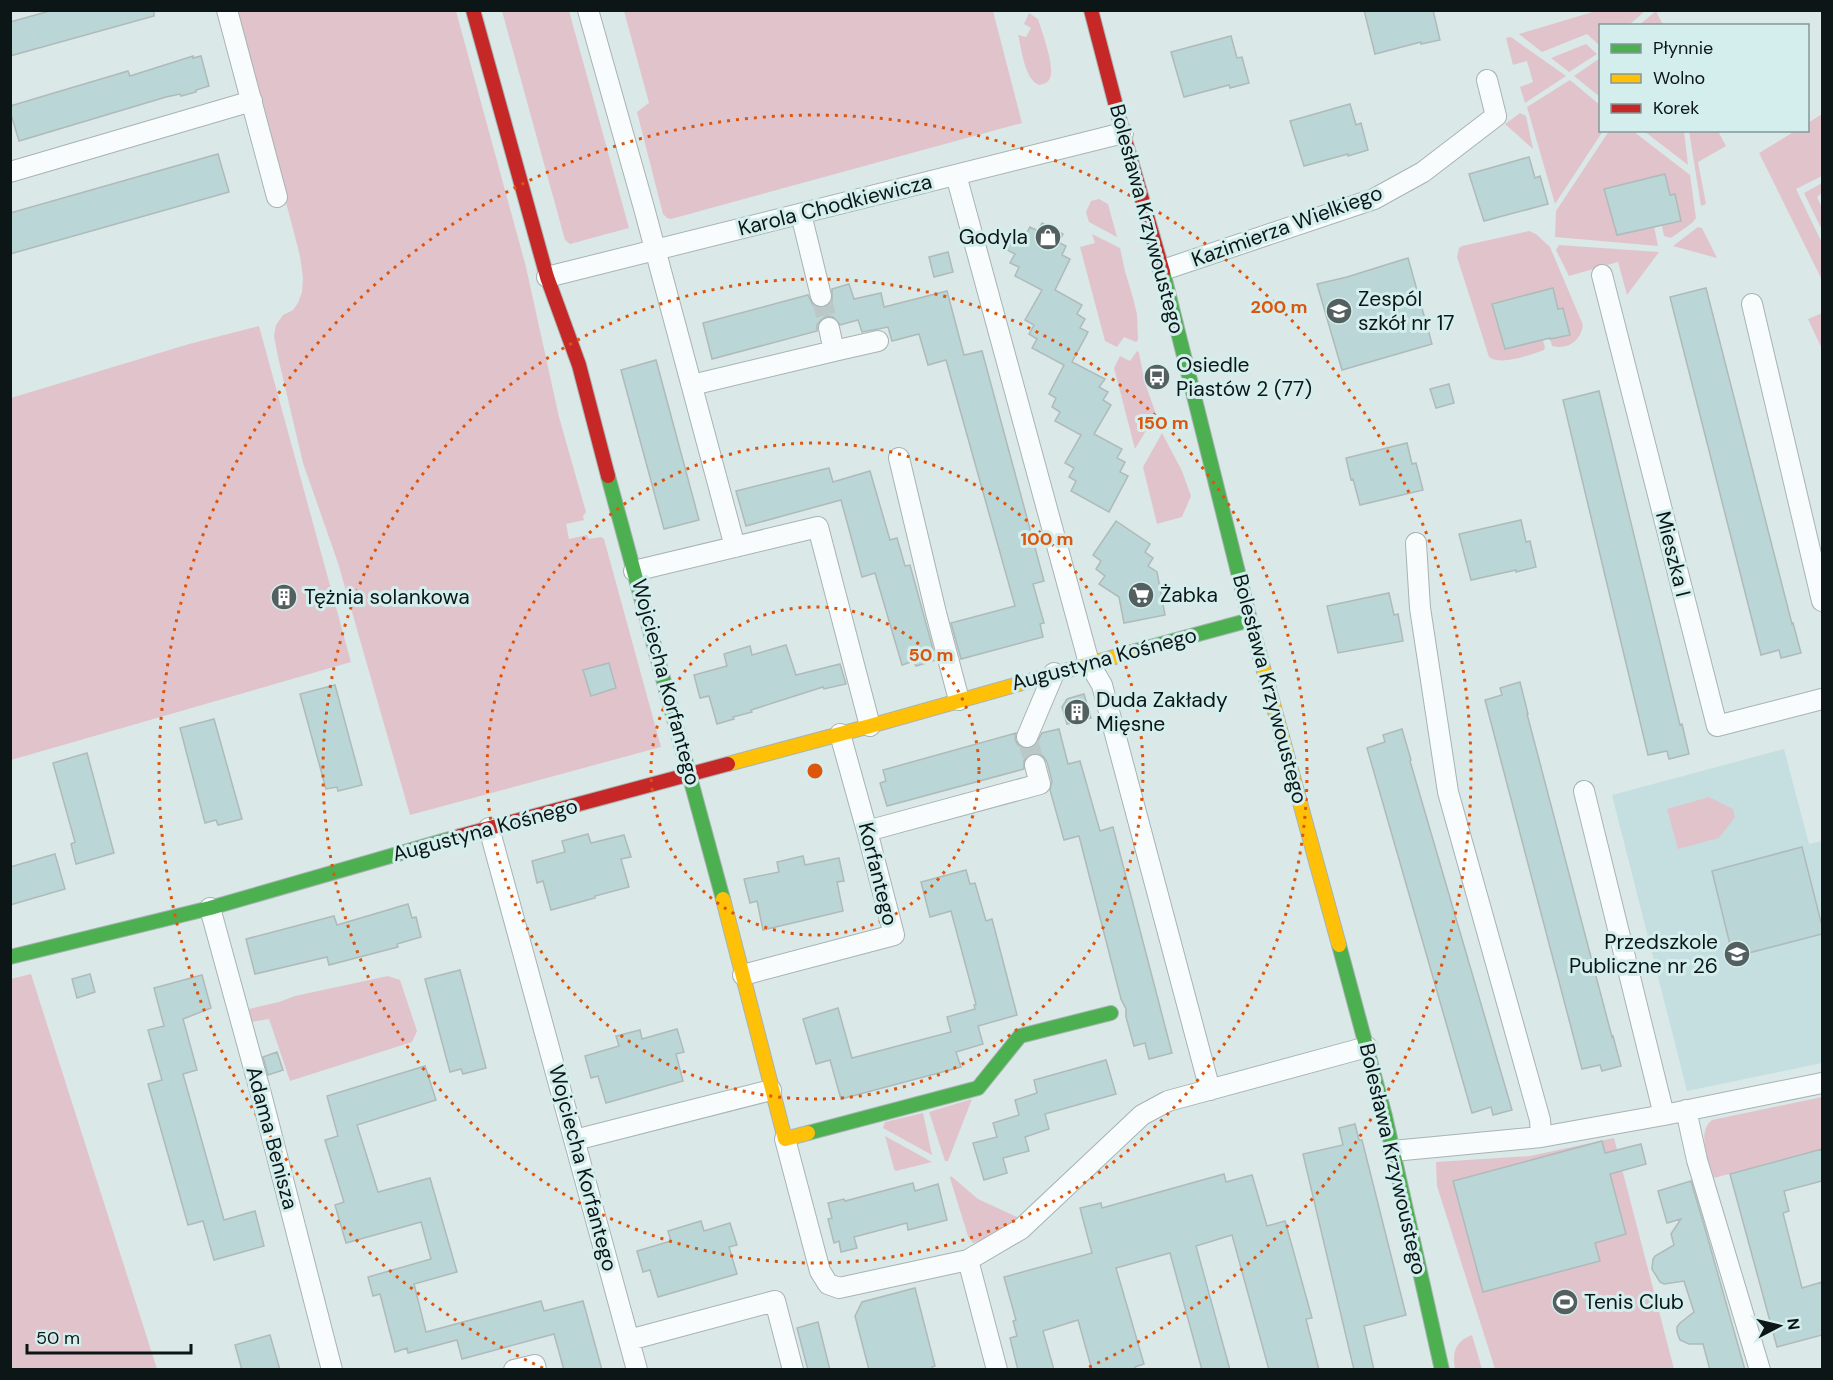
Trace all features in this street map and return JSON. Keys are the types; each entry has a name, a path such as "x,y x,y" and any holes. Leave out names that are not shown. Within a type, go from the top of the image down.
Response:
{"street":[{"path":"227,10 277,197"},
{"path":"473,10 547,278 579,366 634,571"},
{"path":"588,10 735,547"},
{"name":"Bolesława Krzywoustego","path":"1090,10 1163,270 1250,620 1367,1047 1393,1151 1442,1370"},
{"name":"Kazimierza Wielkiego","path":"1163,270 1374,200 1424,172 1496,116 1487,80"},
{"path":"10,172 252,101"},
{"name":"Karola Chodkiewicza","path":"547,278 1124,133"},
{"path":"956,175 1089,663 1102,685 1210,1090"},
{"path":"801,214 821,296"},
{"name":"Mieszka I","path":"1602,275 1717,726 1822,699"},
{"path":"1752,304 1822,601"},
{"path":"829,328 834,351"},
{"path":"692,385 878,341"},
{"path":"899,458 959,700"},
{"name":"Wojciecha Korfantego","path":"870,726 818,527 634,571 680,745 690,774 820,1271 828,1284 839,1288 968,1260 1021,1228 1143,1115 1168,1101 1367,1047"},
{"path":"1416,543 1420,608 1448,792 1540,1120 1541,1137"},
{"name":"Augustyna Kośnego","path":"10,957 210,908 489,828 870,726 1089,663 1250,620"},
{"path":"1027,737 1054,673"},
{"name":"Korfantego","path":"743,975 894,935 840,734"},
{"path":"867,831 1040,784 1035,765"},
{"path":"1584,791 1664,1115"},
{"name":"Wojciecha Korfantego","path":"489,828 637,1370"},
{"name":"Adama Benisza","path":"210,908 261,1094 332,1370"},
{"path":"785,1139 978,1088 1020,1035 1111,1013"},
{"path":"1393,1151 1541,1137 1822,1083"},
{"path":"575,1140 771,1090"},
{"path":"1686,1110 1697,1160 1760,1370"},
{"path":"968,1260 997,1370"},
{"path":"629,1340 775,1301 793,1370"},
{"path":"514,1370 535,1365 536,1370"}],"shaded area":[{"path":"236,11 456,11 526,267 559,417 586,512 583,516 584,520 566,524 569,539 587,535 589,539 601,537 604,539 661,747 410,815 338,563 303,463 278,357 274,336 276,325 283,315 293,310 298,303 303,278 300,256"},
{"path":"502,11 569,11 629,228 570,244 565,240"},
{"path":"624,11 993,11 1022,123 671,219 667,218 663,214 637,112 649,103"},
{"path":"1596,11 1645,11 1630,24 1599,24 1599,45 1587,34 1542,52 1519,34"},
{"path":"1656,11 1662,24 1640,24"},
{"path":"1029,13 1038,19 1051,66 1049,80 1039,85 1030,77 1027,70 1018,35 1026,37 1031,28 1024,24"},
{"path":"1511,37 1566,76 1525,103 1520,87 1533,82 1527,61 1513,65 1506,38"},
{"path":"1586,44 1597,54 1569,72 1551,58"},
{"path":"1599,59 1599,96 1574,76"},
{"path":"1570,80 1599,104 1599,132 1602,132 1555,204 1527,107"},
{"path":"1520,113 1526,116 1533,149 1505,124"},
{"path":"1822,114 1822,176 1796,189 1822,243 1822,280 1759,153 1793,132 1809,132 1809,122"},
{"path":"1608,132 1634,132 1690,175 1696,218 1671,238 1664,236 1661,221 1654,226 1658,246 1555,237 1556,211"},
{"path":"1645,132 1684,132 1688,165"},
{"path":"1689,132 1719,132 1726,146 1698,162 1706,204 1701,206"},
{"path":"1822,183 1822,193 1817,197 1822,208 1822,230 1804,193"},
{"path":"1099,199 1108,204 1117,237 1089,222 1086,212 1091,201"},
{"path":"1698,227 1702,228 1717,258 1673,246"},
{"path":"1529,231 1536,234 1550,247 1583,325 1582,331 1577,340 1563,347 1552,346 1549,335 1542,337 1544,350 1516,359 1494,359 1489,357 1457,257 1459,248"},
{"path":"1092,234 1120,248 1137,314 1138,340 1136,342 1124,337 1117,347 1105,341 1080,247 1095,243"},
{"path":"1559,245 1659,252 1627,295 1618,262 1569,276 1556,250"},
{"path":"1822,313 1822,349 1808,319"},
{"path":"259,326 351,662 11,760 11,398 189,344"},
{"path":"1137,351 1156,414 1135,449 1114,368 1120,356 1130,361"},
{"path":"1162,433 1182,471 1191,496 1182,517 1157,524 1143,467"},
{"name":"Przedszkole Publiczne nr 26","path":"1784,749 1809,844 1822,841 1822,1063 1687,1091 1612,795"},
{"path":"1709,797 1733,809 1735,817 1719,838 1678,849 1667,809"},
{"path":"31,974 157,1369 11,1369 11,979"},
{"path":"388,976 400,980 417,1031 412,1042 290,1081 269,1019 251,1022 249,1009 295,996"},
{"path":"1822,1097 1822,1149 1714,1178 1704,1139 1707,1125 1712,1120"},
{"path":"972,1099 948,1161 945,1161 929,1112"},
{"path":"923,1113 932,1155 883,1128 885,1122"},
{"path":"885,1136 932,1162 896,1171"},
{"name":"Tenis Club","path":"1614,1138 1674,1369 1495,1369 1437,1186 1436,1162 1530,1156"},
{"path":"951,1176 978,1199 1021,1219 996,1236 973,1243 968,1236"},
{"path":"1472,1335 1482,1369 1455,1369 1454,1358 1458,1344"}],"building":[{"path":"53,10 154,10 154,16 10,56 10,22"},
{"path":"1364,10 1433,10 1440,40 1421,44 1421,42 1375,54"},
{"path":"1231,36 1237,58 1242,57 1249,83 1230,88 1229,85 1184,97 1171,52"},
{"path":"193,56 193,58 201,56 209,86 196,90 196,92 166,97 19,141 10,106 128,71 130,76"},
{"path":"1350,104 1356,125 1361,123 1368,150 1304,166 1290,121"},
{"path":"218,154 229,192 10,254 10,213"},
{"path":"1529,157 1535,178 1540,176 1548,204 1484,221 1469,174"},
{"path":"1665,174 1670,195 1675,194 1681,221 1617,235 1604,189"},
{"path":"1042,223 1063,234 1058,242 1066,246 1062,255 1070,259 1055,290 1082,305 1077,314 1085,319 1080,328 1088,332 1072,362 1105,379 1099,387 1108,392 1103,400 1111,405 1094,434 1122,449 1117,458 1125,462 1120,472 1128,476 1109,512 1071,491 1076,481 1069,477 1074,468 1065,463 1081,435 1055,421 1060,412 1052,407 1056,398 1049,394 1064,365 1032,348 1037,339 1029,334 1034,325 1025,320 1042,290 1015,276 1019,267 1010,263 1015,254 1007,250 1016,231 1025,236 1030,227 1038,231"},
{"path":"948,252 953,272 934,277 929,257"},
{"path":"1408,258 1432,344 1342,370 1317,284"},
{"path":"849,284 854,299 881,293 884,307 947,291 964,355 982,351 1044,581 1033,584 1044,623 1040,624 1043,637 961,659 951,623 1015,606 946,360 928,365 919,334 892,341 888,327 862,332 858,320 840,325 833,317 827,316 817,325 817,331 712,359 703,323 808,295 813,305 818,308 824,307 832,300 832,289"},
{"path":"1553,288 1558,309 1563,308 1570,335 1505,349 1492,304"},
{"path":"1706,288 1801,653 1781,658 1779,650 1761,655 1670,297"},
{"path":"656,360 699,520 664,529 621,370"},
{"path":"1449,384 1454,403 1436,408 1430,389"},
{"path":"1599,391 1689,754 1669,759 1667,751 1648,755 1563,400"},
{"path":"1407,443 1412,464 1416,463 1423,490 1360,505 1346,458"},
{"path":"829,468 833,482 870,471 890,540 897,538 905,566 910,565 936,660 916,666 914,661 902,665 875,573 862,577 841,500 746,526 736,491"},
{"path":"1521,520 1526,542 1530,541 1536,567 1471,580 1459,534"},
{"path":"1116,521 1150,544 1145,552 1153,558 1148,566 1157,572 1165,615 1124,623 1119,597 1099,584 1105,576 1096,569 1101,561 1093,555"},
{"path":"1389,593 1394,615 1398,614 1403,641 1338,653 1327,606"},
{"path":"786,645 796,675 840,664 846,684 824,689 823,687 751,710 752,712 717,724 709,696 700,698 694,675 727,666 724,654 750,646 752,655"},
{"path":"609,663 616,688 591,696 583,670"},
{"path":"1520,682 1621,1066 1602,1071 1600,1065 1582,1069 1485,700 1502,695 1500,688"},
{"path":"335,685 362,785 338,791 337,787 326,789 300,694"},
{"name":"Duda Zakłady Mięsne","path":"1084,694 1091,718 1067,724 1062,707 1067,699"},
{"path":"214,719 242,819 218,825 216,820 205,823 180,728"},
{"path":"1059,729 1068,764 1080,761 1100,831 1113,827 1172,1053 1149,1059 1145,1043 1134,1046 1079,836 1064,840 1050,790 1052,781 1043,756 1033,753 1027,756 1024,769 887,806 880,783 886,781 883,770 1016,733 1015,739 1018,745 1029,749 1035,746 1042,733"},
{"path":"1402,729 1512,1110 1493,1115 1491,1107 1472,1113 1367,748 1385,742 1383,735"},
{"path":"87,753 114,853 76,864 71,844 75,842 53,763"},
{"path":"588,834 591,843 624,835 631,857 621,859 629,887 551,910 543,881 537,883 532,861 565,852 562,841"},
{"path":"1802,847 1822,934 1733,957 1712,871"},
{"path":"55,854 65,889 10,905 10,867"},
{"path":"803,856 805,865 839,858 844,881 837,882 843,911 763,930 757,901 750,903 744,879 779,872 777,862"},
{"path":"966,870 970,884 975,883 986,921 992,919 1017,1015 978,1026 983,1044 956,1052 961,1067 841,1099 830,1060 816,1064 803,1019 838,1008 852,1058 951,1032 947,1017 975,1009 976,1004 951,911 930,917 921,882"},
{"path":"408,904 412,918 416,917 421,937 397,944 398,947 329,965 327,957 255,974 246,939 334,916 337,925"},
{"path":"460,970 486,1068 463,1074 461,1069 450,1072 425,979"},
{"path":"90,974 95,992 77,998 72,979"},
{"path":"202,975 211,1008 183,1019 197,1070 183,1074 224,1220 255,1211 264,1246 214,1260 203,1221 188,1225 148,1084 162,1080 148,1030 164,1026 154,988"},
{"path":"677,1029 684,1052 676,1054 683,1081 606,1103 598,1076 591,1078 585,1056 619,1046 616,1036 640,1030 642,1039"},
{"path":"277,1052 283,1070 268,1075 263,1057"},
{"path":"1106,1060 1116,1094 1045,1114 1049,1129 1025,1137 1029,1151 1003,1158 1007,1173 984,1180 973,1143 997,1137 993,1123 1019,1115 1015,1100 1037,1093 1034,1080"},
{"path":"425,1066 436,1100 357,1125 378,1192 430,1178 457,1272 414,1284 426,1332 541,1301 544,1311 583,1301 602,1370 564,1370 554,1334 462,1359 457,1340 408,1353 407,1348 395,1352 380,1294 373,1296 368,1277 431,1259 421,1222 346,1243 335,1205 344,1202 325,1140 338,1136 327,1096"},
{"path":"1355,1124 1359,1140 1362,1140 1406,1315 1364,1326 1374,1370 1354,1370 1303,1154 1343,1145 1339,1128"},
{"name":"Tenis Club","path":"1602,1141 1605,1153 1641,1144 1646,1164 1610,1174 1626,1234 1595,1243 1600,1261 1483,1292 1453,1181"},
{"path":"1822,1149 1822,1181 1784,1191 1789,1211 1783,1213 1802,1288 1822,1282 1822,1335 1777,1347 1730,1174"},
{"path":"1224,1174 1226,1182 1252,1175 1267,1226 1285,1221 1312,1318 1306,1319 1319,1370 1269,1370 1232,1235 1196,1246 1230,1370 1202,1370 1170,1253 1116,1268 1144,1364 1135,1367 1136,1370 1092,1370 1078,1320 1043,1331 1054,1370 1018,1370 1010,1338 1017,1336 1013,1321 1016,1320 1004,1277 1092,1253 1080,1208 1101,1203 1102,1208"},
{"path":"1691,1181 1745,1370 1710,1370 1703,1344 1689,1344 1680,1340 1677,1327 1694,1312 1684,1281 1664,1284 1660,1282 1652,1269 1655,1256 1674,1245 1671,1234 1681,1219 1667,1223 1658,1191"},
{"path":"913,1183 915,1191 938,1184 947,1220 908,1230 907,1223 854,1237 857,1248 841,1252 839,1241 834,1243 828,1219 832,1218 828,1203 844,1199 845,1201"},
{"path":"701,1221 704,1231 730,1223 737,1245 729,1247 737,1274 658,1297 650,1270 643,1272 637,1251 671,1241 668,1231"},
{"path":"915,1288 935,1366 932,1367 933,1370 869,1370 855,1316 862,1302"},
{"path":"818,1322 830,1370 808,1370 797,1328"},
{"path":"270,1335 280,1370 242,1370 235,1345"}],"tunnel":[{"path":"821,296 829,328"},
{"path":"1027,737 1035,765"}],"traffic: fast":[{"path":"1163,272 1250,620"},
{"path":"608,476 723,899"},
{"path":"1132,652 1250,620"},
{"path":"10,957 210,908 460,836"},
{"path":"1339,945 1385,1116 1442,1370"},
{"path":"808,1133 978,1088 1020,1036 1111,1013"}],"traffic: slow":[{"path":"1250,620 1339,945"},
{"path":"728,764 1132,652"},
{"path":"723,899 785,1139 808,1133"}],"traffic: jam":[{"path":"473,10 547,277 579,365 608,476"},
{"path":"1091,10 1163,272"},
{"path":"460,836 728,764"}],"place":[{"name":"Godyla","path":"1048,237"},
{"name":"Zespól szkół nr 17","path":"1339,311"},
{"name":"Osiedle Piastów 2 (77)","path":"1157,377"},
{"name":"Żabka","path":"1141,595"},
{"name":"Tężnia solankowa","path":"284,597"},
{"name":"Duda Zakłady Mięsne","path":"1077,712"},
{"name":"Przedszkole Publiczne nr 26","path":"1737,954"},
{"name":"Tenis Club","path":"1565,1302"}]}
